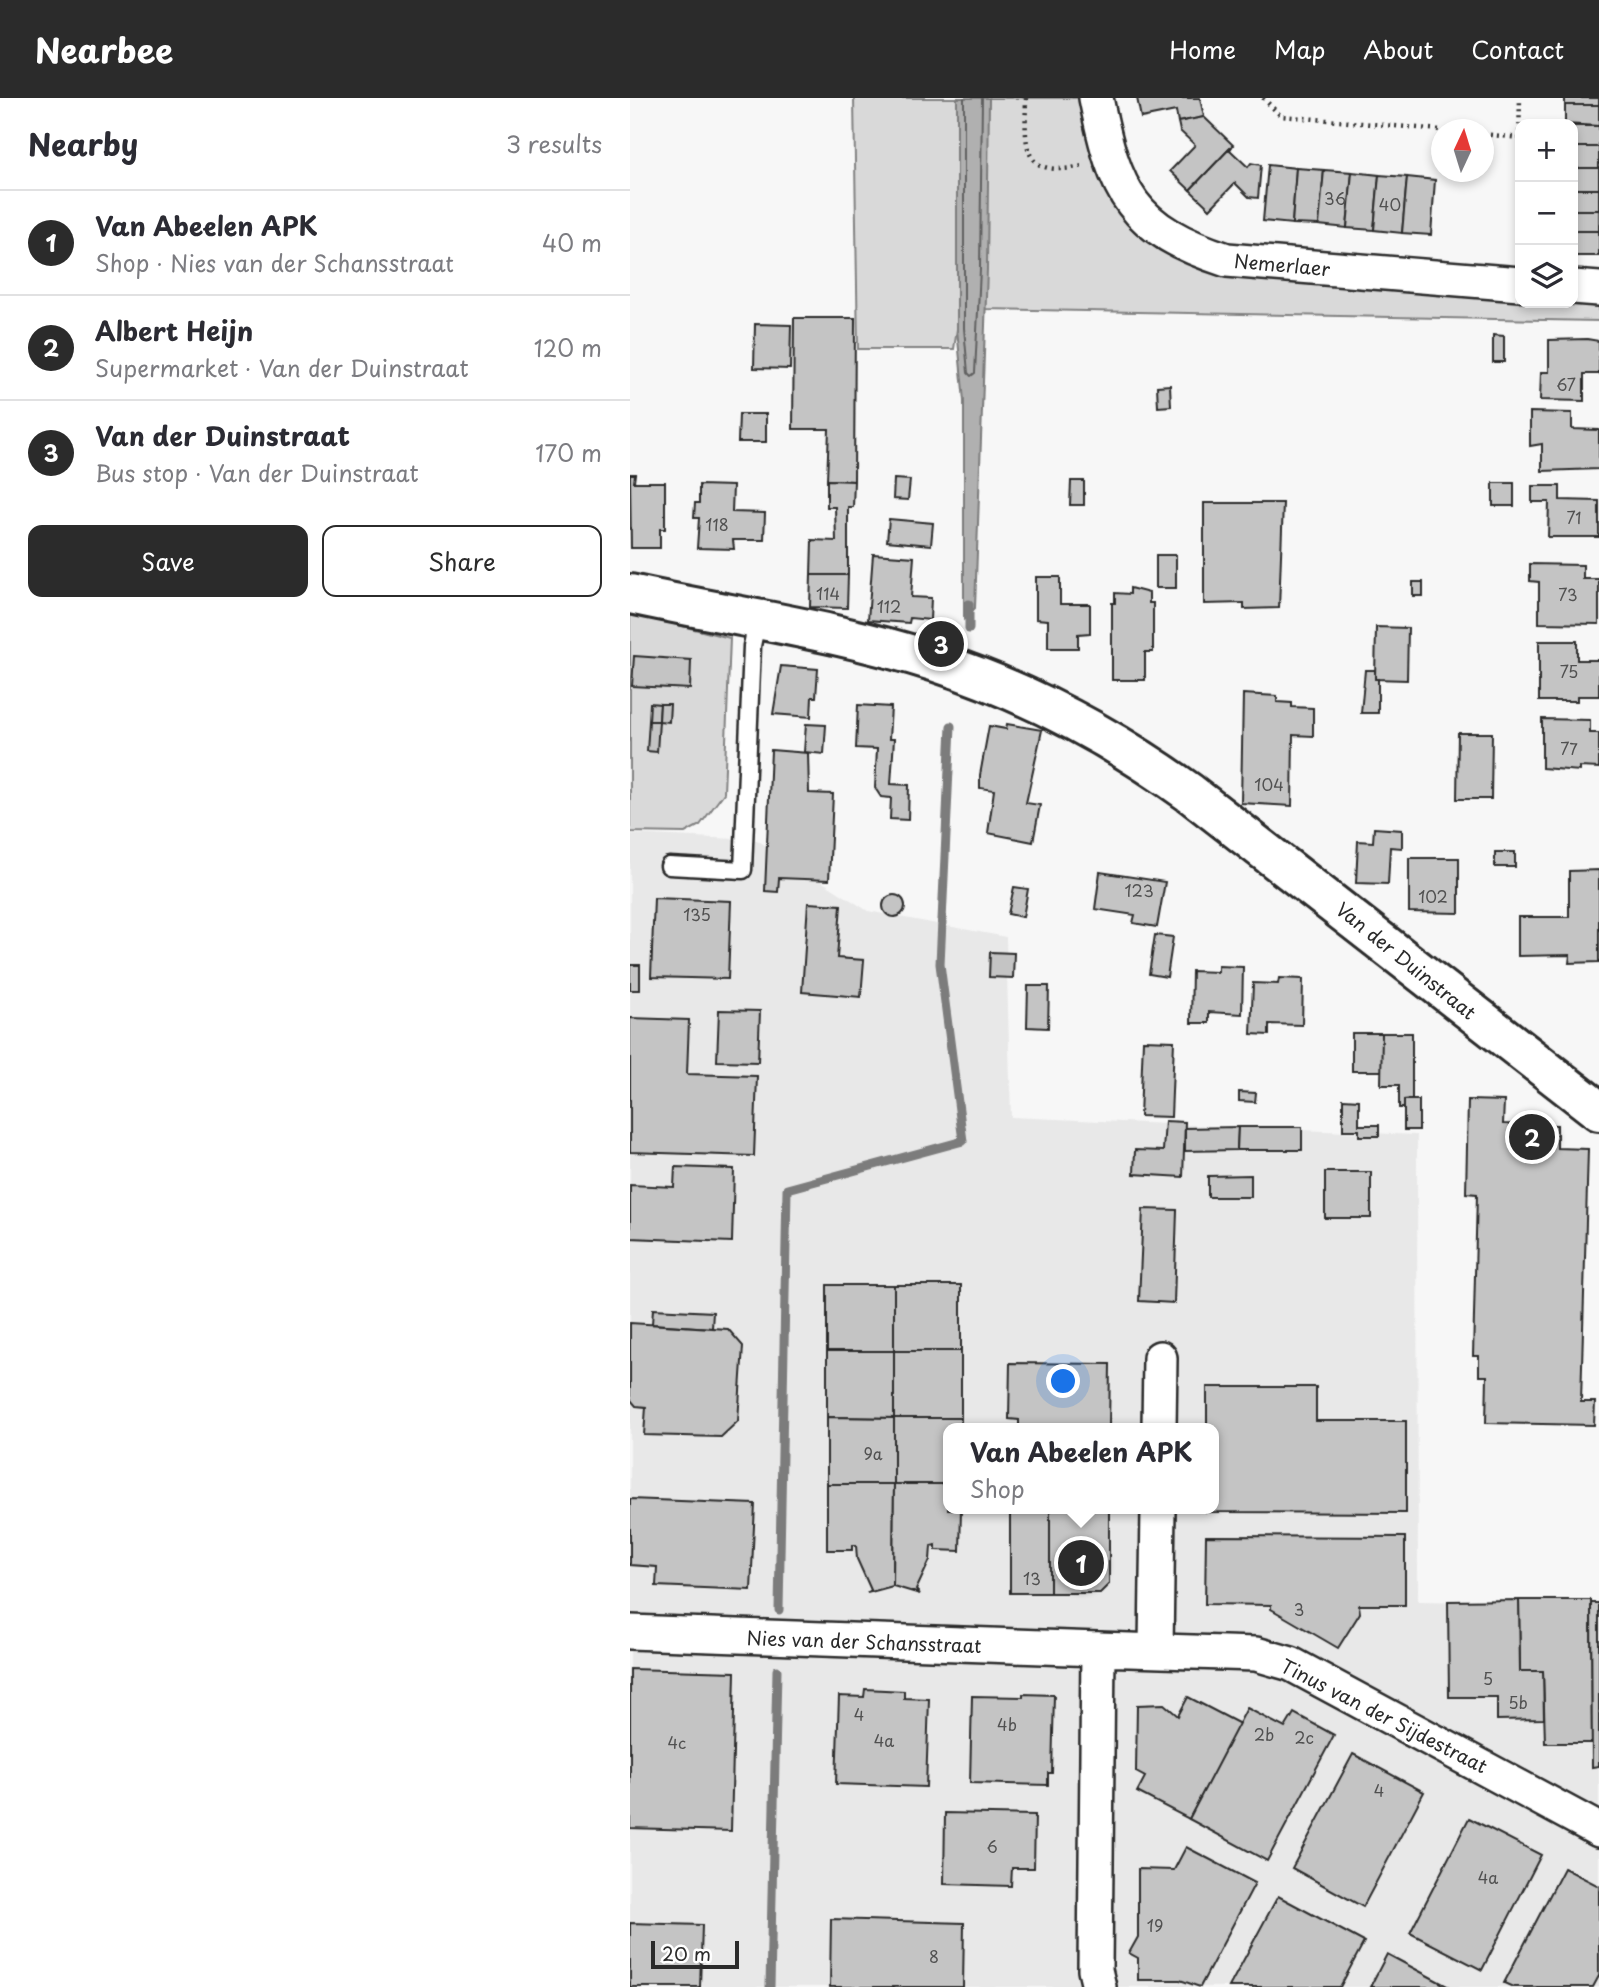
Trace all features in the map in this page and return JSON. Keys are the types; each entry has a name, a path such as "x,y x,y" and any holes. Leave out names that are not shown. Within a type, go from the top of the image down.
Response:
{"street":[{"name":"Nemerlaer","path":"1096,98 1110,160 1123,190 1140,212 1162,232 1186,247 1227,260 1515,284"},
{"path":"1578,287 1599,289"},
{"name":"Van der Duinstraat","path":"630,594 881,647 935,662 1063,713 1143,759 1231,823 1599,1111"},
{"path":"1159,1423 1160,1358"},
{"path":"1156,1648 1158,1514"},
{"name":"Nies van der Schansstraat","path":"630,1632 1098,1649 1156,1648"},
{"name":"Tinus van der Sijdestraat","path":"1156,1648 1256,1654 1291,1664 1599,1830"},
{"path":"1098,1649 1095,1970 1099,1987"}],"lane":[{"path":"669,866 743,870 752,646 757,621"}],"path":[{"path":"1026,98 1026,147 1033,161 1046,170 1061,170 1110,160"},
{"path":"1263,98 1281,116 1431,129"},
{"path":"1494,135 1519,138 1520,98"}],"shaded area":[{"path":"854,98 957,98 957,329 954,349 858,349"},
{"path":"986,98 1079,98 1087,139 1112,204 1169,251 1515,293 1515,308 1578,308 1578,301 1599,300 1599,321 985,309"},
{"path":"630,613 730,638 724,793 700,825 685,833 630,832"},
{"path":"630,834 757,840 868,911 1006,937 1011,1117 1417,1135 1418,1601 1599,1604 1599,1987 630,1987"}],"water":[{"path":"957,98 989,98 987,269 975,608 964,619 964,401 957,329"}],"building":[{"path":"1137,98 1200,98 1204,117 1178,122 1176,111 1141,118"},
{"path":"1565,98 1599,98 1599,105 1565,105"},
{"path":"1565,105 1599,105 1599,126 1578,125 1578,119 1565,119"},
{"path":"1204,117 1233,145 1190,190 1170,171 1195,145 1180,131 1178,122"},
{"path":"1578,126 1599,126 1599,147 1578,147"},
{"path":"1233,145 1230,150 1248,167 1251,163 1261,165 1258,198 1249,197 1235,183 1210,209 1190,190"},
{"path":"1578,147 1599,147 1599,168 1578,168"},
{"path":"1268,165 1296,168 1292,224 1263,221"},
{"path":"1296,168 1324,170 1319,225 1292,224"},
{"path":"1578,168 1599,168 1599,189 1578,189"},
{"path":"1324,170 1352,172 1347,228 1319,225"},
{"path":"1352,172 1379,175 1374,230 1347,228"},
{"path":"1379,175 1407,177 1402,233 1374,230"},
{"path":"1407,177 1431,180 1435,182 1431,235 1402,233"},
{"path":"1578,189 1599,189 1599,210 1578,210"},
{"path":"1578,210 1599,210 1599,231 1578,231"},
{"path":"1578,231 1599,231 1599,256 1578,256"},
{"path":"794,318 855,318 854,481 827,480 829,429 793,429"},
{"path":"755,324 791,325 790,369 754,368"},
{"path":"1493,335 1504,336 1504,362 1493,362"},
{"path":"1549,340 1599,341 1599,374 1584,374 1584,401 1540,400 1541,372 1549,372"},
{"path":"1170,385 1171,406 1158,407 1157,386"},
{"path":"1530,412 1572,413 1572,429 1599,430 1599,469 1542,471 1542,444 1530,446"},
{"path":"739,414 766,414 766,442 738,442"},
{"path":"630,474 635,474 634,482 665,482 665,529 660,529 660,548 631,548"},
{"path":"894,479 910,480 908,500 893,499"},
{"path":"827,480 854,481 853,507 848,507 848,575 811,575 812,540 836,541 835,507 827,507"},
{"path":"1071,481 1084,481 1084,505 1070,505"},
{"path":"1493,483 1514,483 1514,506 1493,506"},
{"path":"699,485 733,486 732,512 765,513 764,540 733,540 734,549 697,548 699,518 694,518 695,503 699,503"},
{"path":"1532,486 1560,486 1560,500 1599,501 1599,537 1548,537 1549,502 1532,502"},
{"path":"1204,503 1283,503 1279,608 1244,609 1244,603 1204,604"},
{"path":"889,519 933,523 931,545 887,541"},
{"path":"873,554 914,557 911,597 931,598 930,620 910,618 909,623 868,620"},
{"path":"1156,555 1176,555 1176,588 1156,588"},
{"path":"1530,564 1583,565 1583,579 1599,579 1599,624 1539,623 1539,582 1530,581"},
{"path":"811,575 848,575 847,608 810,607"},
{"path":"1036,577 1060,577 1060,604 1090,604 1090,633 1078,634 1078,648 1048,648 1048,620 1036,619"},
{"path":"1413,582 1423,582 1423,596 1413,596"},
{"path":"1130,588 1149,593 1149,603 1153,603 1153,652 1145,652 1145,680 1112,680 1112,603 1115,603 1115,593 1130,594"},
{"path":"1376,627 1408,628 1407,680 1375,679"},
{"path":"1539,641 1577,641 1577,660 1599,660 1599,696 1577,696 1577,701 1539,701"},
{"path":"634,656 691,660 690,689 632,686"},
{"path":"781,666 818,669 811,717 773,714"},
{"path":"1365,670 1375,670 1375,679 1378,679 1378,713 1361,713"},
{"path":"1243,694 1277,696 1277,702 1292,703 1292,707 1313,708 1313,736 1293,735 1292,806 1241,803"},
{"path":"650,703 660,704 659,721 649,721"},
{"path":"660,704 670,704 669,722 659,721"},
{"path":"858,705 891,707 889,739 894,739 891,784 909,785 908,820 890,819 891,798 881,797 875,788 877,749 856,748"},
{"path":"1542,719 1590,720 1590,733 1599,733 1599,768 1580,767 1580,771 1542,768"},
{"path":"649,721 659,721 657,752 647,751"},
{"path":"806,724 826,725 824,754 804,752"},
{"path":"1007,724 1042,730 1026,803 1040,805 1033,842 988,833 994,790 980,788 980,775 989,726 1006,729"},
{"path":"1458,733 1492,733 1491,799 1457,799"},
{"path":"771,750 808,753 809,793 833,794 829,880 779,878 778,892 765,891"},
{"path":"1374,828 1402,830 1402,848 1390,847 1388,884 1356,883 1358,841 1373,842"},
{"path":"1495,852 1515,852 1515,867 1495,867"},
{"path":"1409,858 1459,858 1459,913 1409,912"},
{"path":"1599,870 1599,962 1569,963 1570,955 1518,956 1518,917 1569,917 1569,871"},
{"path":"1100,872 1165,882 1157,927 1133,923 1135,915 1095,909"},
{"path":"1014,887 1028,889 1023,917 1008,914"},
{"path":"890,895 898,895 905,902 905,910 898,917 890,917 883,910 883,902"},
{"path":"654,898 731,901 728,979 651,977"},
{"path":"808,903 841,905 837,958 864,960 861,997 802,992"},
{"path":"1155,935 1173,937 1167,977 1149,974"},
{"path":"990,952 1014,953 1013,978 989,977"},
{"path":"630,965 640,965 640,990 630,990"},
{"path":"1218,966 1243,967 1242,1014 1209,1012 1209,1023 1191,1023 1192,971 1218,972"},
{"path":"1279,978 1303,979 1302,1025 1269,1024 1269,1035 1251,1034 1253,983 1278,984"},
{"path":"1028,986 1049,986 1048,1028 1027,1027"},
{"path":"719,1010 760,1011 758,1062 717,1061"},
{"path":"630,1018 689,1020 687,1074 757,1076 754,1156 630,1152"},
{"path":"1352,1033 1382,1033 1382,1071 1352,1071"},
{"path":"1382,1033 1412,1033 1412,1099 1404,1100 1404,1108 1399,1108 1399,1085 1381,1085"},
{"path":"1143,1040 1174,1041 1171,1117 1140,1116"},
{"path":"1239,1092 1256,1093 1255,1102 1239,1101"},
{"path":"1343,1099 1359,1100 1359,1125 1379,1125 1379,1136 1359,1136 1359,1130 1343,1130"},
{"path":"1404,1100 1419,1100 1419,1130 1404,1130"},
{"path":"1468,1100 1504,1101 1503,1124 1557,1125 1557,1148 1588,1149 1581,1402 1595,1402 1594,1425 1486,1423 1487,1376 1479,1376 1479,1356 1473,1356 1477,1194 1466,1193"},
{"path":"1165,1121 1185,1122 1183,1177 1134,1174 1135,1150 1163,1151"},
{"path":"1238,1127 1237,1150 1185,1151 1185,1128"},
{"path":"1238,1127 1302,1127 1302,1150 1237,1150"},
{"path":"675,1167 734,1169 732,1242 630,1238 630,1185 674,1187"},
{"path":"1325,1172 1371,1172 1371,1218 1325,1218"},
{"path":"1251,1175 1251,1197 1208,1197 1208,1176"},
{"path":"1143,1209 1177,1210 1174,1303 1139,1301"},
{"path":"827,1285 894,1285 894,1351 827,1351"},
{"path":"894,1285 961,1285 961,1351 894,1351"},
{"path":"653,1309 713,1312 712,1328 652,1324"},
{"path":"630,1323 728,1329 743,1346 738,1421 721,1437 644,1435 646,1407 636,1406 630,1399"},
{"path":"827,1351 894,1351 894,1418 827,1417"},
{"path":"894,1351 961,1351 961,1418 894,1418"},
{"path":"1010,1363 1110,1364 1109,1423 1019,1423 1019,1420 1009,1419"},
{"path":"1207,1387 1316,1387 1316,1421 1406,1421 1406,1513 1219,1512 1219,1423 1207,1423"},
{"path":"827,1417 894,1418 894,1484 827,1484"},
{"path":"894,1418 961,1418 961,1423 943,1423 943,1484 894,1484"},
{"path":"827,1484 894,1484 893,1586 867,1593 871,1590 857,1559 856,1545 852,1545 852,1550 827,1550"},
{"path":"894,1484 943,1484 943,1514 961,1514 960,1551 936,1550 936,1545 931,1546 930,1560 916,1590 920,1594 893,1586"},
{"path":"630,1499 755,1504 751,1590 656,1586 657,1567 630,1565"},
{"path":"1010,1514 1050,1514 1050,1593 1010,1593"},
{"path":"1050,1514 1109,1514 1109,1584 1100,1593 1050,1593"},
{"path":"1206,1536 1405,1537 1405,1605 1359,1605 1360,1613 1338,1648 1271,1609 1271,1605 1205,1604"},
{"path":"1519,1600 1591,1600 1592,1743 1545,1743 1543,1671 1520,1671"},
{"path":"1519,1600 1520,1671 1543,1671 1544,1719 1497,1720 1497,1697 1449,1697 1448,1601"},
{"path":"1591,1603 1599,1603 1599,1766 1592,1767"},
{"path":"630,1669 735,1672 731,1831 630,1828"},
{"path":"865,1689 904,1691 904,1698 929,1699 926,1787 836,1784 839,1696 864,1697"},
{"path":"1023,1694 1054,1695 1052,1773 1048,1773 1048,1785 970,1783 972,1696 1023,1697"},
{"path":"1188,1697 1240,1724 1189,1819 1137,1792 1145,1777 1136,1772 1137,1705 1164,1704 1178,1716"},
{"path":"1247,1708 1285,1728 1294,1713 1334,1735 1267,1861 1189,1819"},
{"path":"1353,1754 1424,1792 1363,1907 1292,1868"},
{"path":"945,1813 1035,1815 1034,1868 1012,1868 1011,1886 944,1884"},
{"path":"1469,1818 1541,1855 1482,1970 1410,1933"},
{"path":"1186,1847 1255,1883 1200,1987 1180,1980 1138,1980 1138,1958 1129,1953 1138,1937 1138,1869 1174,1870"},
{"path":"1564,1868 1599,1886 1599,1976 1593,1987 1513,1987 1504,1983"},
{"path":"1278,1896 1364,1942 1340,1987 1229,1987"},
{"path":"831,1919 964,1923 963,1987 830,1987"},
{"path":"630,1923 702,1925 700,1987 630,1987"},
{"path":"1387,1954 1449,1987 1370,1987"}],"waterway":[{"path":"969,604 969,629"},
{"path":"779,1610 787,1189 963,1141 940,964 951,726"},
{"path":"770,1987 777,1670"}],"place":[{"name":"Van der Duinstraat","path":"941,644"},
{"name":"Albert Heijn","path":"1532,1137"},
{"name":"Van Abeelen APK","path":"1081,1563"}]}
